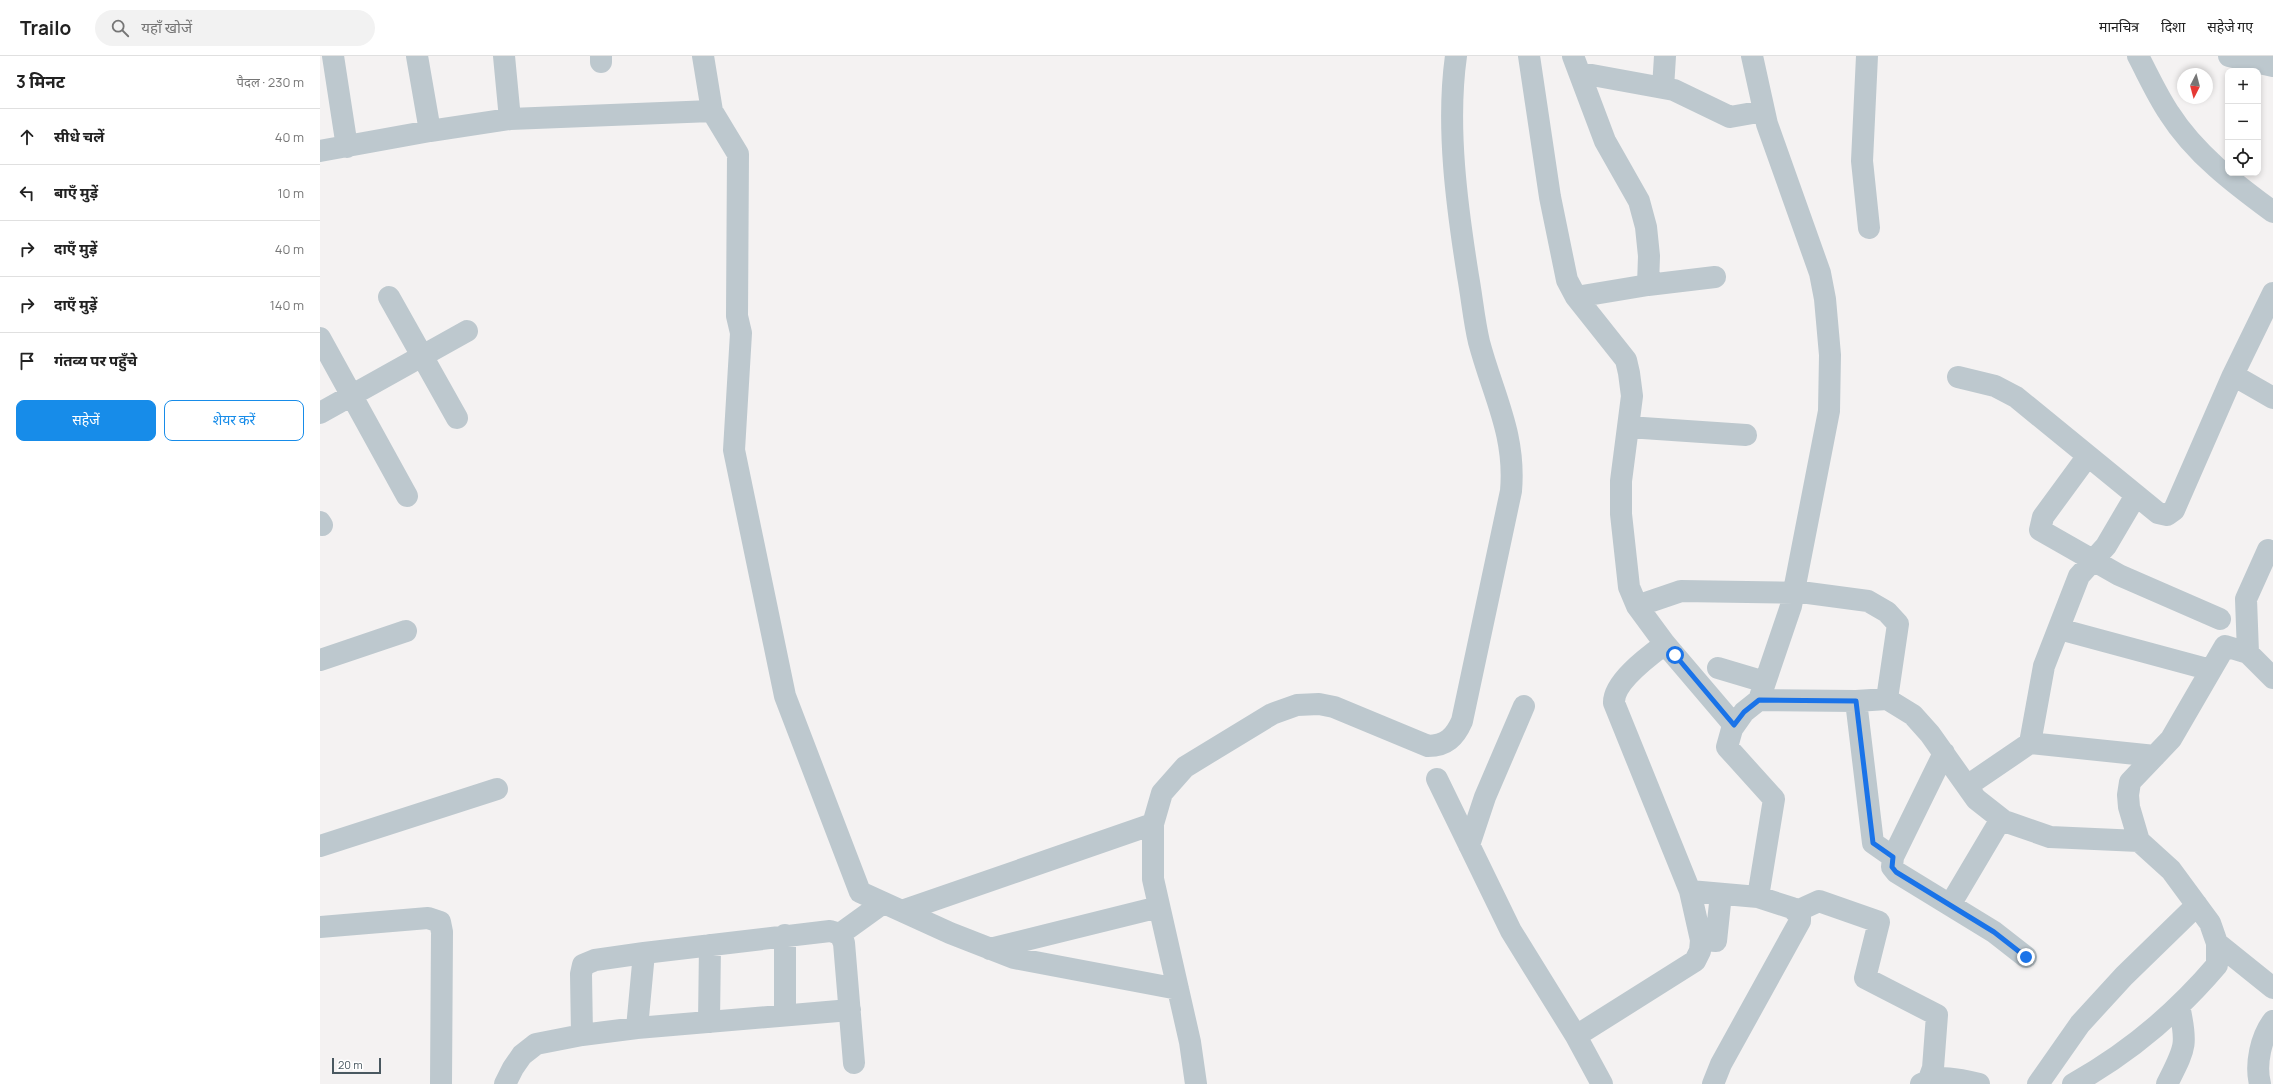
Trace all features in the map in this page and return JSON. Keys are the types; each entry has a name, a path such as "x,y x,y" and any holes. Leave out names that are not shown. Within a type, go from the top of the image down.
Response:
{"street":[{"path":"333,56 347,147"},
{"path":"417,56 430,131"},
{"path":"504,56 510,119"},
{"path":"703,56 712,111 738,154 737,316 741,333 734,450 785,696 860,892 1014,958 1178,988"},
{"path":"1196,1084 1190,1042 1153,879 1153,824 1162,793 1185,767 1272,714 1297,705 1318,704 1334,707 1428,746 1438,746 1452,738 1462,721 1511,492 1512,454 1504,419 1479,341 1458,212 1452,106 1456,56"},
{"path":"1529,56 1562,262 1567,280 1576,297 1626,360 1632,396 1621,481 1621,514 1629,587 1637,606 1665,644 1734,725"},
{"path":"1663,88 1665,56"},
{"path":"1752,56 1764,111 1820,273 1825,299 1830,355 1830,411 1793,593 1762,691 1734,725 1727,747 1774,799 1775,804 1758,897"},
{"path":"1867,56 1862,160 1869,228"},
{"path":"2138,56 2169,114 2196,148 2230,180 2273,212"},
{"path":"2229,56 2273,66"},
{"path":"1577,65 1605,142 1639,200 1647,242 1648,285"},
{"path":"1577,65 1674,90 1730,117 1764,111"},
{"path":"320,151 430,131 510,119 712,111"},
{"path":"1576,297 1648,285 1715,277"},
{"path":"389,297 457,418"},
{"path":"1958,376 1995,386 2016,397 2087,457 2158,513 2168,515 2174,510 2233,375 2272,299"},
{"path":"320,413 467,332"},
{"path":"320,338 407,496"},
{"path":"2233,375 2273,398"},
{"path":"1628,427 1746,435"},
{"path":"2087,457 2043,517 2040,530 2120,575 2220,619"},
{"path":"2030,743 2044,666 2079,576 2106,546 2136,495"},
{"path":"2248,653 2246,599 2268,550"},
{"path":"1637,606 1681,591 1793,593 1868,601 1887,612 1898,624 1887,700"},
{"path":"2059,629 2211,670"},
{"path":"320,660 406,631"},
{"path":"1576,1036 1696,961 1700,951 1701,940 1690,891 1614,702 1613,694 1617,687 1650,655 1665,644"},
{"path":"2073,1084 2102,1068 2179,1006 2191,996 2217,965 2217,943 2210,923 2171,870 2139,841 2128,807 2130,782 2171,739 2225,646 2248,653 2272,675"},
{"path":"1718,668 1762,691 1856,701 1887,700 1913,715 1930,734 1976,799 2001,819 2050,837 2139,841"},
{"path":"1856,701 1873,843 1893,857"},
{"path":"1469,845 1485,797 1524,706"},
{"path":"1967,786 2030,743 2155,756"},
{"path":"1944,753 1893,857 1892,867 1896,872 1994,932 2026,957"},
{"path":"1437,779 1511,931 1576,1036 1602,1084"},
{"path":"320,846 497,789"},
{"path":"1950,905 2001,819"},
{"path":"582,1035 581,974 583,965 595,960 785,935 830,931 840,934 893,907 1153,824"},
{"path":"1690,891 1758,897 1797,911 1800,916 1798,927 1721,1064 1713,1084"},
{"path":"1701,940 1716,941 1721,894"},
{"path":"1797,911 1819,901 1879,922 1865,978 1937,1015 1933,1068 1925,1082"},
{"path":"2042,1083 2080,1024 2124,976 2197,905"},
{"path":"990,949 1159,908"},
{"path":"320,927 428,918 440,922 442,932 441,1084"},
{"path":"840,934 844,943 854,1063"},
{"path":"785,935 785,1014"},
{"path":"2217,943 2273,988"},
{"path":"709,1022 710,944"},
{"path":"637,1028 644,953"},
{"path":"2167,1084 2183,1052 2185,1034 2179,1006"},
{"path":"505,1084 522,1055 536,1044 582,1035 637,1028 785,1014 850,1010"},
{"path":"2260,1084 2258,1067 2265,1032 2273,1021"},
{"path":"1925,1082 1940,1077 1979,1084"}],"route":[{"path":"1675,655 1734,725 1744,712 1759,700 1856,701 1873,843 1893,857 1892,867 1896,872 1994,932 2026,957"}]}
